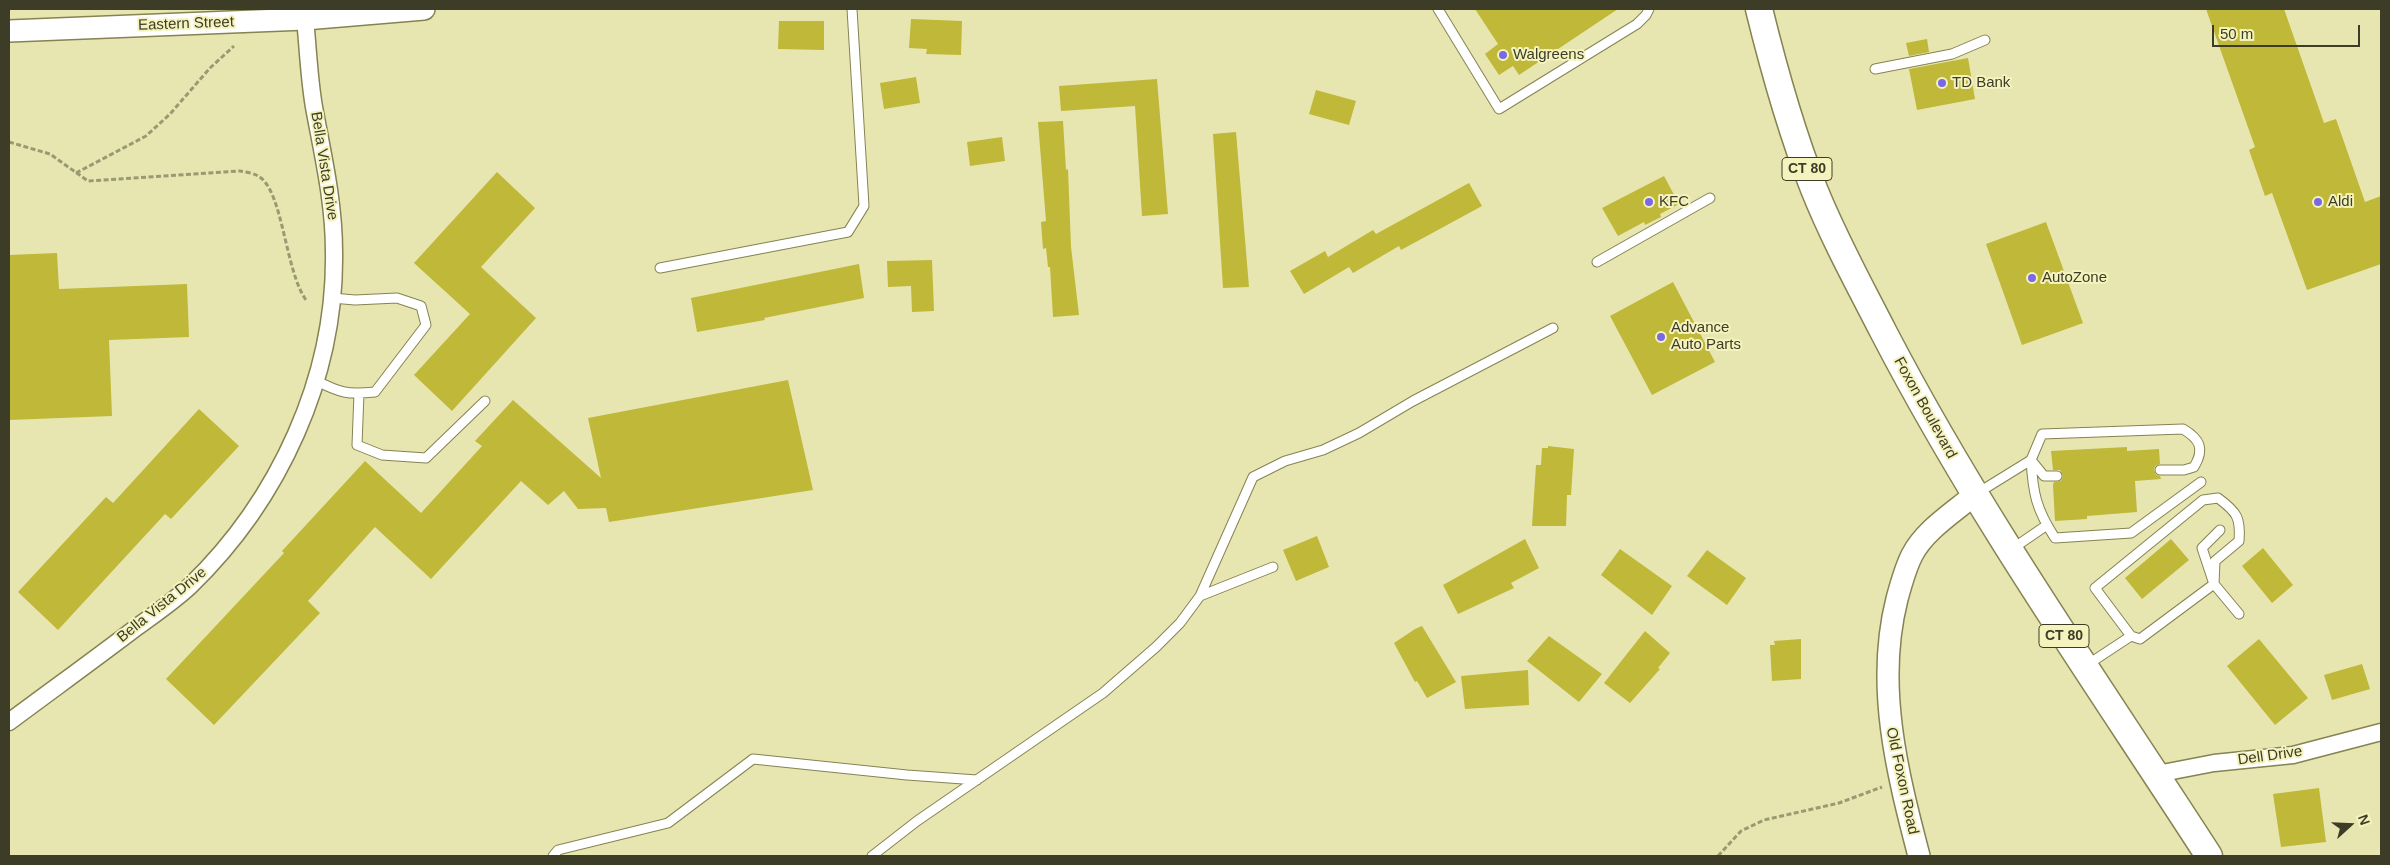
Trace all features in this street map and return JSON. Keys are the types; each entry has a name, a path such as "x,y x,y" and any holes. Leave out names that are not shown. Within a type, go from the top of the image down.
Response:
{"main road":[{"name":"Foxon Boulevard","path":"1758,9 1773,68 1814,190 1838,244 1919,400 1974,495 2157,774"},
{"name":"CT 80","path":"2157,774 2209,856"}],"street":[{"name":"Eastern Street","path":"9,31 424,9"},
{"name":"Bella Vista Drive","path":"9,722 188,588 216,560 272,482 302,421 324,350 332,298 334,254 331,195 314,105 305,14"},
{"name":"Old Foxon Road","path":"1919,856 1899,780 1891,731 1888,688 1892,617 1912,554 1932,530 1974,495"},
{"name":"Dell Drive","path":"2157,774 2214,763 2293,755 2381,732"}],"lane":[{"path":"660,268 848,232 864,206 852,9"},
{"path":"1438,9 1499,109 1636,24 1646,15 1648,9"},
{"path":"1874,69 1952,54 1984,40"},
{"path":"1598,262 1710,198"},
{"path":"315,380 337,392 375,392 426,325 421,306 397,298 355,300 332,298"},
{"path":"872,856 917,821 1103,693 1156,647 1180,623 1200,596 1253,477 1285,461 1323,450 1553,328"},
{"path":"359,393 356,445 382,454 426,458 485,401"},
{"path":"2160,470 2184,470 2194,467 2199,458 2200,447 2194,436 2183,429 2042,434 2031,460 2033,493 2055,538 2131,533 2201,482"},
{"path":"1974,495 2031,460"},
{"path":"2031,460 2044,476 2057,476"},
{"path":"2218,498 2233,509 2241,524 2239,541 2215,561 2214,584 2140,639 2131,636 2095,588 2203,500 2218,498"},
{"path":"2010,550 2047,525"},
{"path":"2220,530 2202,548 2214,584 2239,614"},
{"path":"1200,596 1273,567"},
{"path":"2085,666 2131,636"},
{"path":"553,856 558,850 668,823 754,759 906,775 977,780"}],"path":[{"path":"76,173 146,136 170,114 210,68 234,46"},
{"path":"9,142 50,154 88,181 240,171 260,177 272,193 279,214 292,271 306,300"},
{"path":"1718,856 1741,831 1764,820 1839,803 1899,780"}],"building":[{"name":"Walgreens","path":"1475,9 1618,9 1519,75 1513,66 1499,75 1485,54 1498,44"},
{"path":"2206,9 2284,9 2324,123 2336,119 2365,202 2381,196 2381,264 2307,290 2272,193 2265,196 2249,150 2255,147"},
{"path":"911,19 962,21 961,55 926,54 927,49 909,48"},
{"path":"779,21 824,21 824,50 778,49"},
{"path":"1927,39 1929,52 1909,56 1906,43"},
{"path":"1968,58 1975,99 1917,110 1909,69"},
{"path":"916,77 920,103 884,109 880,83"},
{"path":"1157,79 1168,214 1142,216 1135,106 1061,111 1059,86"},
{"path":"1316,90 1356,101 1349,125 1309,114"},
{"path":"1063,121 1066,170 1068,169 1071,247 1079,315 1053,317 1050,267 1048,267 1046,248 1043,249 1041,222 1046,221 1038,122"},
{"path":"1236,132 1249,287 1223,288 1213,134"},
{"path":"1002,137 1005,161 970,166 967,142"},
{"path":"497,172 535,208 481,267 536,318 452,411 414,375 470,314 414,263"},
{"path":"1664,176 1679,204 1660,214 1661,217 1645,225 1644,222 1618,236 1602,208"},
{"path":"1469,183 1482,206 1401,250 1399,246 1353,273 1349,267 1304,294 1290,271 1325,251 1328,257 1373,230 1376,234"},
{"path":"2046,222 2083,323 2022,345 1986,244"},
{"path":"57,253 59,289 187,284 189,337 109,340 112,416 9,420 9,255"},
{"path":"932,260 934,311 912,312 911,286 888,287 887,261"},
{"path":"859,264 864,298 764,318 765,320 697,332 691,298"},
{"path":"1673,282 1715,362 1652,395 1610,316"},
{"path":"788,380 813,490 609,522 606,508 578,509 564,491 548,505 521,481 431,579 375,527 308,601 320,613 214,725 166,679 284,553 282,551 365,461 421,513 482,446 475,441 513,400 601,478 588,418"},
{"path":"199,409 239,446 171,519 165,514 58,630 18,592 106,497 113,503"},
{"path":"1548,446 1574,449 1571,495 1567,495 1566,526 1532,526 1536,465 1541,465 1542,448 1548,448"},
{"path":"2127,447 2127,451 2159,449 2160,464 2155,466 2154,470 2161,479 2135,481 2137,512 2087,516 2087,519 2055,521 2053,485 2054,482 2061,481 2063,476 2060,470 2053,470 2051,451"},
{"path":"1317,536 1329,567 1296,581 1283,550"},
{"path":"1525,539 1539,568 1511,583 1514,588 1458,614 1443,585"},
{"path":"2171,539 2189,560 2142,599 2125,578"},
{"path":"2263,548 2293,585 2272,603 2242,566"},
{"path":"1620,549 1672,586 1652,615 1601,575"},
{"path":"1707,550 1746,578 1727,605 1687,576"},
{"path":"1422,626 1456,682 1427,698 1417,681 1415,682 1394,643"},
{"path":"1645,631 1670,653 1658,668 1660,669 1630,703 1604,683"},
{"path":"1549,636 1602,674 1579,702 1527,661"},
{"path":"1801,639 1801,679 1772,681 1770,645 1775,645 1774,641"},
{"path":"2259,639 2308,698 2275,725 2227,666"},
{"path":"2362,664 2370,689 2332,700 2324,675"},
{"path":"1528,670 1529,705 1465,709 1461,676"},
{"path":"2319,788 2326,842 2281,847 2273,794"}],"place":[{"name":"Walgreens","path":"1503,55"},
{"name":"TD Bank","path":"1942,83"},
{"name":"KFC","path":"1649,202"},
{"name":"Aldi","path":"2318,202"},
{"name":"AutoZone","path":"2032,278"},
{"name":"Advance Auto Parts","path":"1661,337"}]}
